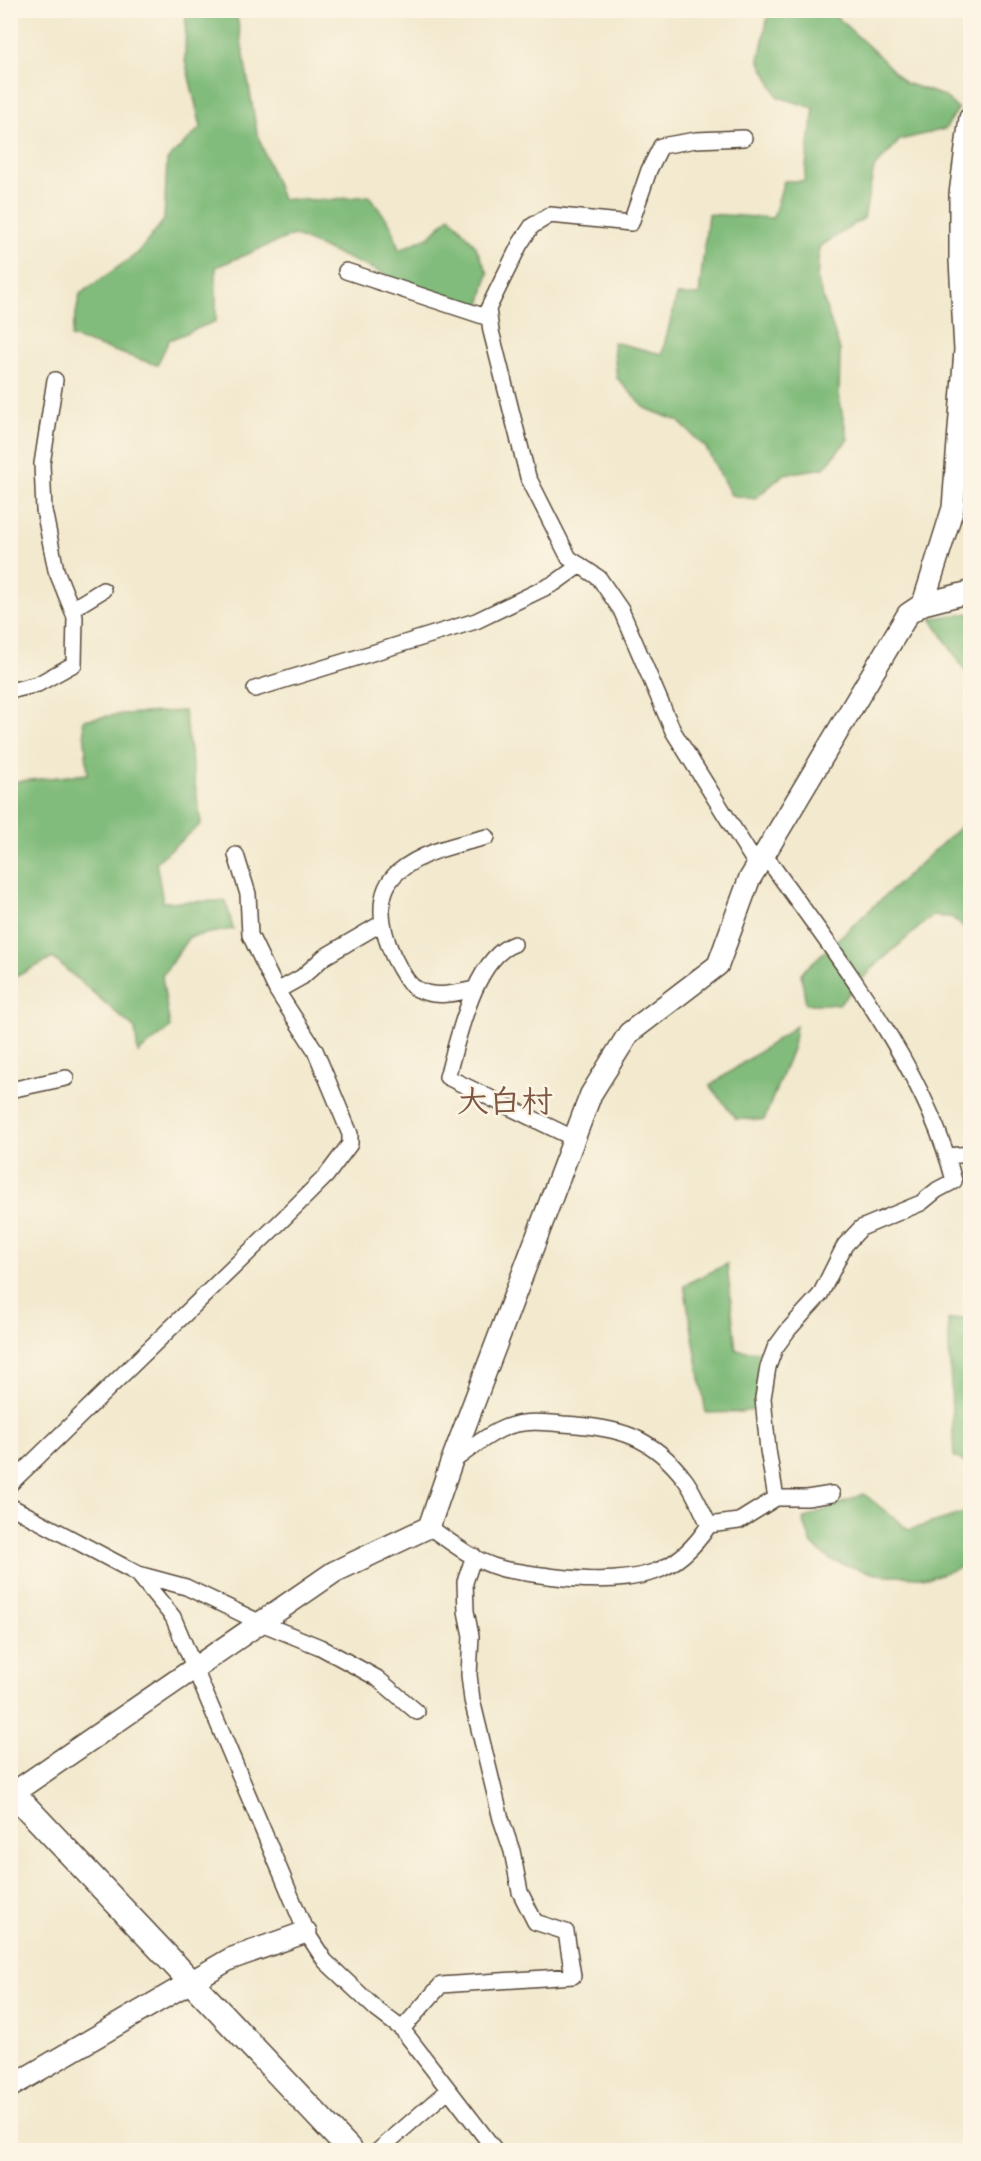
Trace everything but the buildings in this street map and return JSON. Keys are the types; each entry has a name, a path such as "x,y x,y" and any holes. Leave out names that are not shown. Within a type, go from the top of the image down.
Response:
{"main road":[{"path":"12,1792 350,2151"}],"street":[{"path":"923,604 953,508 965,350 960,260 960,194 970,118"},
{"path":"744,138 696,140 661,146 649,170 631,223 550,215 532,226 520,244 488,309 490,331 528,477 569,558 599,578 621,610 673,731 704,785 885,1026 923,1099 948,1156 954,1180 921,1203 861,1228 844,1245 820,1295 775,1348 768,1367 763,1398 776,1498"},
{"path":"346,271 489,318"},
{"path":"10,691 38,684 74,664 75,617 56,570 44,510 42,464 55,380"},
{"path":"255,689 476,621 555,583 580,565"},
{"path":"72,609 103,590"},
{"path":"12,1792 334,1572 429,1527 451,1463 591,1094 629,1033 718,965 749,880 908,614 923,604 970,592"},
{"path":"475,989 448,995 420,991 411,986 393,958 382,923 382,905 386,887 397,873 420,856 487,837"},
{"path":"10,1484 326,1176 350,1144 350,1134 315,1050 277,991 250,935 248,894 236,855"},
{"path":"277,991 302,977 324,957 382,923"},
{"path":"514,944 502,948 486,969 475,989 447,1077 573,1138"},
{"path":"10,1090 66,1078"},
{"path":"948,1156 970,1154"},
{"path":"451,1463 506,1427 537,1422 587,1425 617,1430 640,1439 666,1457 687,1482 709,1525"},
{"path":"709,1525 739,1521 776,1498 807,1498 832,1494"},
{"path":"10,1506 138,1574 186,1587 261,1623 320,1647 377,1678 417,1712"},
{"path":"429,1527 463,1551 499,1568 552,1577 600,1580 656,1572 682,1557 699,1541 709,1525"},
{"path":"402,2029 441,1985 573,1976 566,1932 535,1922 520,1892 512,1851 501,1819 472,1700 469,1675 471,1636 466,1611 465,1582 474,1556"},
{"path":"138,1574 173,1617 306,1932 325,1961 377,2010 402,2029 495,2151"},
{"path":"10,2087 230,1959 306,1932"},
{"path":"380,2151 448,2090"}],"green space":[{"path":"186,11 236,11 257,133 282,199 328,200 369,196 392,226 399,250 430,236 450,216 475,245 488,273 478,314 293,235 216,267 216,321 169,340 157,365 71,337 80,294 138,253 164,220 167,160 201,127 185,60"},
{"path":"769,11 830,11 905,83 944,96 958,109 945,129 900,140 874,168 864,218 819,247 817,280 840,350 839,398 848,439 824,468 784,474 755,499 731,495 706,448 678,421 645,408 617,378 613,342 662,354 677,295 699,295 708,214 773,218 784,181 804,181 814,108 778,97 759,60"},
{"path":"970,613 970,679 931,618"},
{"path":"184,711 201,824 156,862 163,902 226,901 233,929 189,937 162,976 170,1028 138,1053 135,1029 53,958 11,979 11,782 88,774 83,720 122,714"},
{"path":"970,818 970,932 951,917 932,916 876,965 839,1004 806,1004 801,973"},
{"path":"796,1026 793,1046 764,1120 736,1119 710,1086"},
{"path":"727,1264 736,1350 763,1352 760,1408 742,1412 706,1413 684,1285"},
{"path":"970,1317 970,1466 954,1456 948,1320"},
{"path":"864,1494 909,1530 970,1511 970,1564 929,1578 876,1574 832,1561 812,1545 803,1519"}],"district":[{"name":"大白村","path":"505,1101"}]}
